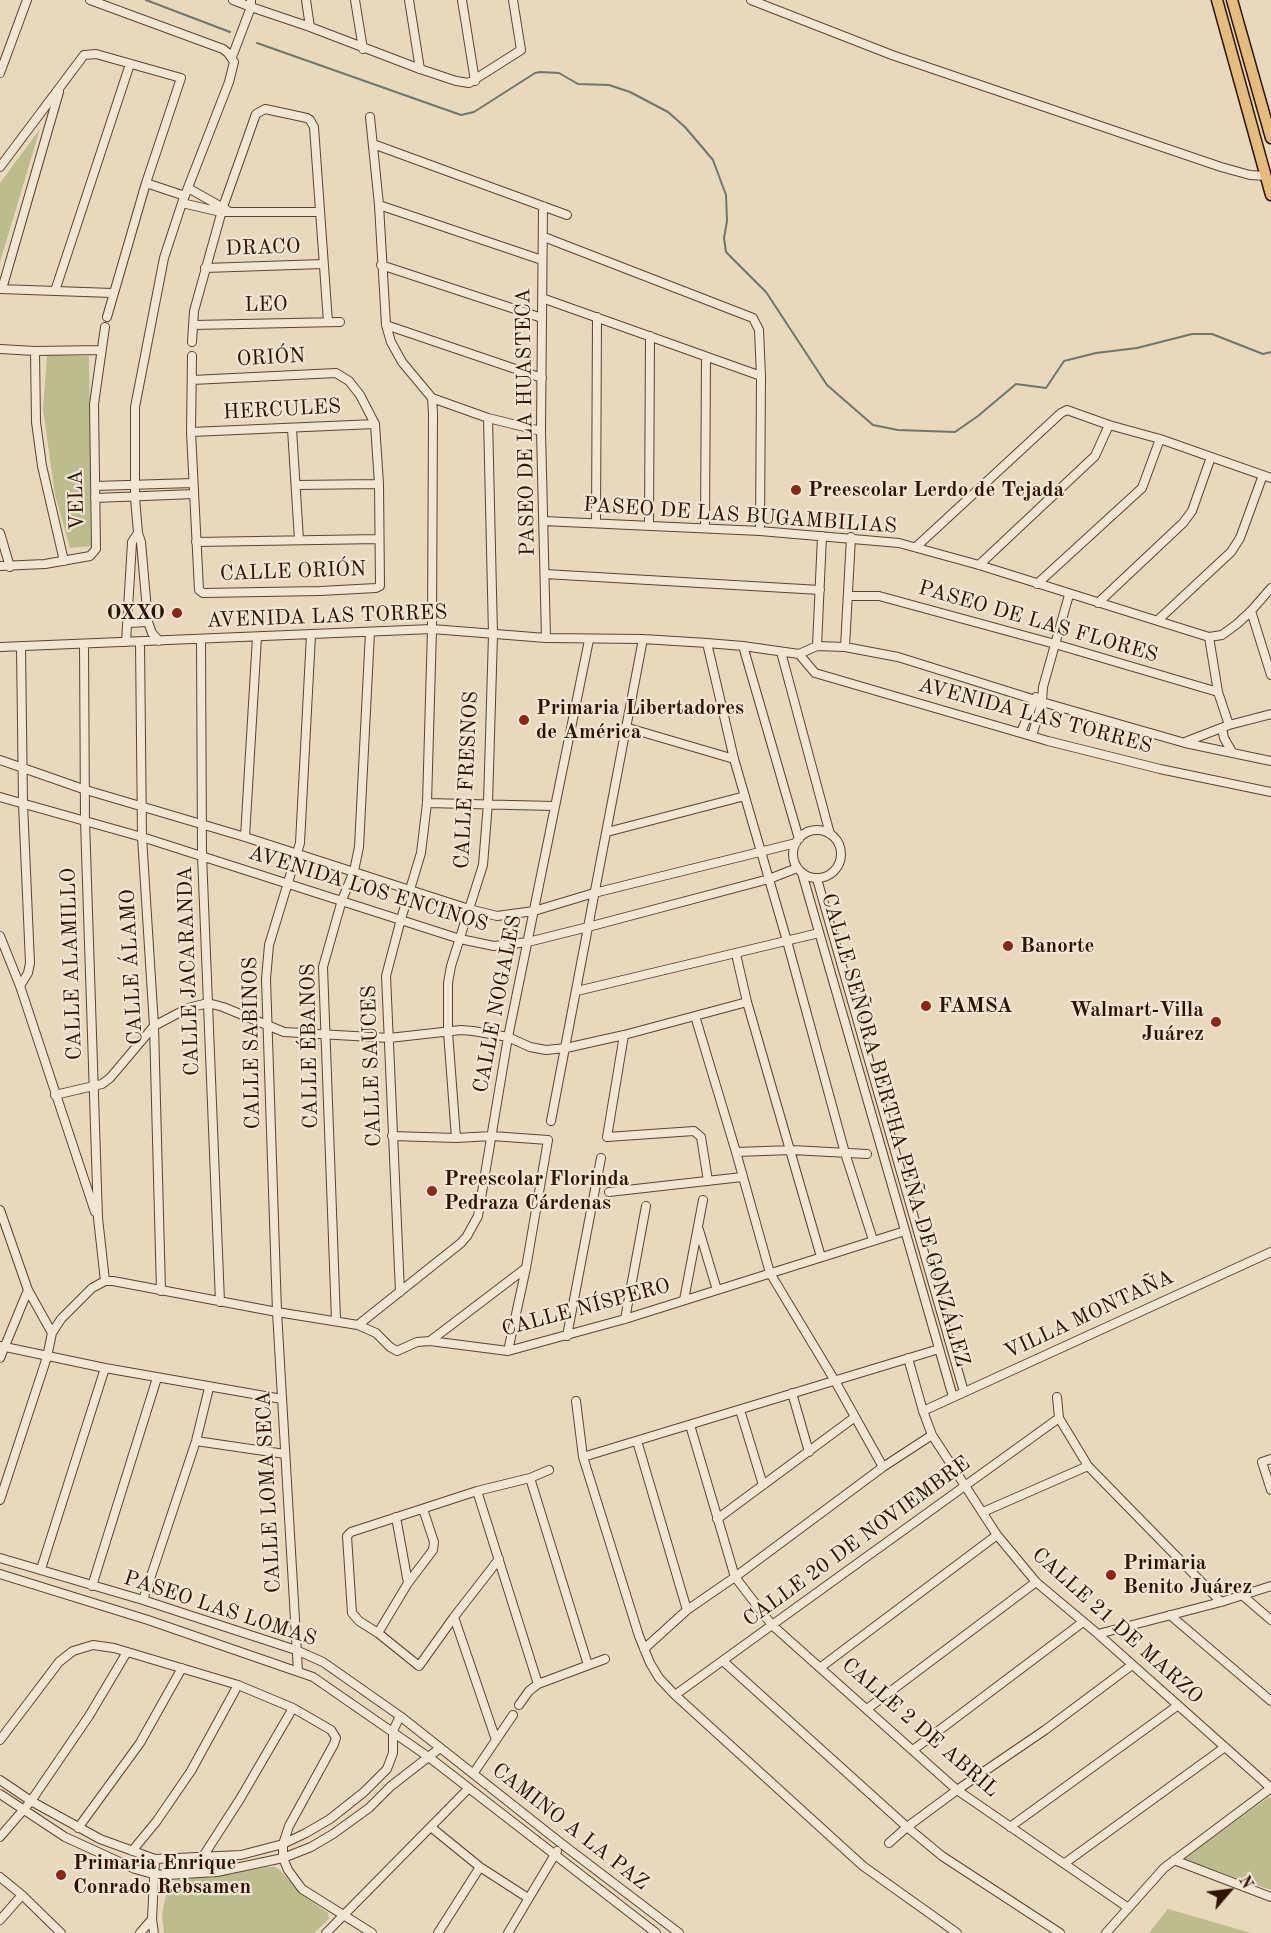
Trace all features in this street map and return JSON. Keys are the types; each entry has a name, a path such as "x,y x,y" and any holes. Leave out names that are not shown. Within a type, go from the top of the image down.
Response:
{"main road":[{"path":"1217,0 1271,195"},
{"path":"1225,0 1248,75 1255,84"},
{"path":"1232,0 1271,138"}],"street":[{"path":"0,73 27,0"},
{"path":"90,0 223,49 232,57"},
{"path":"233,0 251,4 363,49 456,81 469,83 521,50 513,0"},
{"path":"306,0 310,27"},
{"path":"355,0 363,49"},
{"path":"409,0 420,69"},
{"path":"462,0 475,81"},
{"path":"751,0 892,55 1221,167 1250,175 1266,176"},
{"path":"159,640 152,633 148,622 141,542 138,534 135,498 135,407 164,258 229,82 234,67 232,57 251,4"},
{"path":"0,167 84,55 96,54 181,78 146,183 112,293 107,317"},
{"path":"55,291 130,64"},
{"path":"61,86 1,289 112,293"},
{"path":"192,342 194,311 205,268 256,114 265,109 307,118 314,127 328,322"},
{"path":"370,117 379,205 386,325 391,342 402,362 432,398 488,418 542,431"},
{"path":"373,144 567,215"},
{"path":"146,183 224,210 320,212"},
{"path":"185,196 224,210"},
{"path":"379,205 542,260"},
{"name":"PASEO DE LA HUASTECA","path":"543,206 542,431 546,638"},
{"path":"544,237 750,316 758,326 761,376 760,531"},
{"name":"DRACO","path":"205,268 323,264"},
{"path":"381,265 542,318"},
{"path":"542,298 761,376"},
{"path":"596,523 597,317"},
{"name":"LEO","path":"193,325 340,322"},
{"path":"386,325 542,378"},
{"name":"VELA","path":"0,566 64,561 95,553 94,404 105,327"},
{"path":"649,525 650,336"},
{"path":"0,349 101,350"},
{"path":"35,351 36,422 42,466 64,561"},
{"name":"CALLE ORIÓN","path":"192,356 191,432 197,586 203,593 320,591 380,586 379,484 375,424 360,395 349,381"},
{"path":"705,528 706,357"},
{"name":"ORIÓN","path":"192,380 336,373 349,381"},
{"name":"CALLE SAUCES","path":"400,1292 386,976 424,840 428,803 432,629 432,398"},
{"path":"916,547 1065,411 1070,410 1109,425 1160,439 1267,476 1240,538 1231,552 1158,620"},
{"name":"CALLE FRESNOS","path":"456,1138 448,1032 448,983 483,865 488,803 493,634 488,418"},
{"name":"HERCULES","path":"191,432 375,424"},
{"path":"978,565 1095,456 1109,425"},
{"path":"292,429 299,540"},
{"path":"1037,584 1142,488 1160,439"},
{"path":"1098,603 1183,523 1192,511 1211,457"},
{"path":"95,486 193,483"},
{"path":"166,484 167,496"},
{"path":"296,486 379,484"},
{"path":"95,498 194,494"},
{"name":"PASEO DE LAS BUGAMBILIAS","path":"543,521 760,531 879,540 916,547 978,565 1209,637"},
{"path":"0,532 10,567"},
{"path":"126,642 132,542 138,534"},
{"path":"817,646 822,536"},
{"path":"845,647 851,537"},
{"path":"196,542 379,539"},
{"path":"545,573 820,590"},
{"path":"130,585 145,585"},
{"path":"1232,752 1224,738 1226,727 1209,637 1222,634 1251,611 1271,588"},
{"path":"1021,732 1038,701 1070,595"},
{"name":"PASEO DE LAS FLORES","path":"848,596 879,596 1218,692"},
{"path":"1251,611 1271,675"},
{"path":"128,623 148,622"},
{"name":"AVENIDA LAS TORRES","path":"0,647 432,629 546,638 643,639 707,643 799,654 817,646 845,647 897,657 1038,701 1185,743 1271,761"},
{"name":"CALLE ÉBANOS","path":"336,1320 323,967 342,900 354,871 361,826 370,632"},
{"name":"CALLE SABINOS","path":"277,1312 267,961 269,945 297,855 302,831 311,635"},
{"path":"245,837 257,637"},
{"name":"CALLE JACARANDA","path":"201,639 201,825 220,1302"},
{"path":"551,1121 643,639"},
{"name":"CALLE NOGALES","path":"358,1325 467,1236 478,1216 508,1037 589,640"},
{"name":"CALLE ÁLAMO","path":"140,642 142,837 154,1026 161,1291"},
{"path":"707,643 734,759 788,941 845,1153 873,1240"},
{"name":"CALLE ALAMILLO","path":"84,645 85,820 98,1218 105,1281"},
{"path":"20,986 28,973 30,963 23,804 21,646"},
{"path":"743,646 797,841"},
{"path":"781,652 830,834"},
{"name":"AVENIDA LAS TORRES","path":"799,654 815,673 1032,736 1160,769 1271,792"},
{"path":"1032,736 1038,701"},
{"path":"1185,743 1226,727 1271,714"},
{"path":"625,727 734,759"},
{"name":"AVENIDA LOS ENCINOS","path":"0,760 86,790 497,916 534,911 594,893 762,852 797,841"},
{"path":"607,832 745,796"},
{"name":"AVENIDA LOS ENCINOS","path":"0,797 202,855 460,939 494,946 528,942 799,870"},
{"path":"428,803 554,806"},
{"path":"813,830 821,830 830,834 838,841 842,859 833,873 825,878 809,877 799,870 793,855 797,841 805,833 813,830"},
{"name":"CALLE SEÑORA BERTHA PEÑA DE GONZÁLEZ","path":"799,870 953,1397"},
{"name":"CALLE SEÑORA BERTHA PEÑA DE GONZÁLEZ","path":"817,879 964,1392"},
{"path":"577,992 819,933"},
{"path":"0,936 20,986 98,1218"},
{"path":"736,954 747,1002 792,1150 821,1257"},
{"path":"55,1095 94,1087 110,1078 154,1026 188,1008 208,1003 223,1006 284,1032 388,1038 473,1031 508,1037 530,1047 546,1050 566,1048 624,1035 747,1002"},
{"path":"695,1016 770,1273 884,1467"},
{"path":"624,1035 607,1137 694,1131 701,1137 708,1181"},
{"path":"392,1136 456,1138 492,1136 548,1140 526,1268 508,1351"},
{"path":"736,1152 792,1150 867,1154"},
{"path":"567,1336 601,1158"},
{"path":"609,1192 742,1177"},
{"path":"684,1300 703,1200"},
{"path":"625,1319 646,1206"},
{"path":"0,1210 28,1290 52,1333"},
{"path":"699,1230 717,1290"},
{"name":"CALLE NÍSPERO","path":"105,1281 358,1325 376,1333 397,1351 417,1342 430,1341 508,1351 625,1319 905,1231"},
{"name":"VILLA MONTAÑA","path":"923,1411 1271,1251"},
{"path":"430,1341 526,1268"},
{"path":"0,1500 47,1357 52,1333 61,1319 92,1288 105,1281"},
{"path":"0,1358 2,1346 28,1290"},
{"path":"927,1307 939,1304"},
{"name":"CALLE LOMA SECA","path":"277,1312 298,1671"},
{"path":"2,1346 47,1357 209,1388 282,1399"},
{"path":"583,1457 939,1348"},
{"name":"CALLE 21 DE MARZO","path":"908,1358 932,1435 998,1535 1036,1582 1271,1788"},
{"path":"41,1569 105,1368"},
{"path":"92,1586 157,1378"},
{"path":"143,1600 196,1441 209,1388"},
{"path":"792,1393 809,1452"},
{"path":"1057,1397 1059,1418 1088,1466 1221,1602"},
{"path":"576,1401 583,1457 644,1649 659,1678 863,1866 957,1933"},
{"path":"740,1410 763,1485"},
{"path":"717,1519 855,1417"},
{"name":"CALLE 20 DE NOVIEMBRE","path":"675,1695 1059,1418"},
{"path":"690,1425 735,1577"},
{"path":"644,1649 687,1610 884,1467 932,1435"},
{"path":"196,1441 285,1454"},
{"path":"637,1441 687,1610"},
{"path":"1266,1460 1271,1490"},
{"path":"983,1512 1088,1466"},
{"path":"499,1559 419,1666 378,1633 359,1621 352,1613 348,1536 356,1529 477,1491 530,1478 549,1470"},
{"path":"530,1478 588,1665"},
{"path":"477,1491 538,1684"},
{"path":"378,1633 408,1583 433,1550 434,1542 423,1509"},
{"path":"396,1517 408,1583"},
{"path":"821,1667 998,1535"},
{"name":"PASEO LAS LOMAS","path":"0,1558 143,1600 296,1650 323,1662 342,1674 440,1748"},
{"name":"CAMINO A LA PAZ","path":"0,1574 105,1606 313,1677 430,1758 656,1933"},
{"name":"CALLE 2 DE ABRIL","path":"735,1577 772,1625 957,1790 1127,1907"},
{"path":"867,1708 1036,1582"},
{"path":"1098,1634 1221,1602 1271,1586"},
{"path":"1242,1595 1271,1620"},
{"path":"1170,1615 1271,1701"},
{"path":"454,1617 496,1740"},
{"path":"913,1750 1083,1622"},
{"path":"0,1740 59,1662 73,1652 93,1645 127,1652 238,1685 293,1707 331,1730 336,1738 289,1826 283,1844 283,1858 288,1870 302,1889 372,1933"},
{"path":"0,1837 31,1801 89,1716 127,1652"},
{"path":"519,1705 529,1691 538,1684 605,1659"},
{"path":"723,1661 942,1856 1060,1933"},
{"path":"889,1843 957,1790 1045,1730 1132,1665"},
{"path":"78,1828 140,1743 182,1668"},
{"path":"132,1851 156,1822 191,1772 238,1685"},
{"path":"1010,1827 1177,1706"},
{"path":"202,1858 240,1799 293,1707"},
{"path":"473,1774 513,1715"},
{"path":"0,1780 78,1828 100,1839 155,1859 241,1855 283,1844 330,1819 364,1792 387,1769 393,1753 393,1731 400,1716"},
{"path":"1065,1863 1225,1747"},
{"path":"0,1794 78,1844 116,1862 153,1874 217,1872 283,1858 310,1847 333,1834 369,1808 411,1770 430,1758 440,1748"},
{"name":"CAMINO A LA PAZ","path":"440,1748 679,1933"},
{"path":"453,1777 463,1766"},
{"path":"1106,1933 1127,1907 1174,1860 1271,1788"},
{"path":"326,1933 468,1789"},
{"path":"432,1828 480,1867 528,1898"},
{"path":"508,1933 562,1844"},
{"path":"154,1933 152,1919 155,1859"},
{"path":"1174,1860 1271,1897"},
{"path":"438,1933 480,1867"},
{"path":"0,1877 61,1933"},
{"path":"0,1920 22,1895"},
{"path":"629,1912 636,1901"},
{"path":"140,1933 152,1919"}],"green space":[{"path":"40,129 0,262 0,183"},
{"path":"47,355 89,356 91,546 70,548 55,495 43,409"},
{"path":"1269,1797 1271,1799 1271,1890 1183,1859"},
{"path":"268,1867 280,1870 300,1893 328,1913 329,1919 314,1933 164,1933 162,1915 164,1904 167,1892 174,1881"},
{"path":"1168,1909 1251,1933 1149,1933"}],"waterway":[{"path":"146,0 230,32"},
{"path":"257,43 461,115 474,112 540,72 559,73 578,84 609,85 630,92 668,112 685,127 713,160 726,195 727,221 724,238 726,252 766,292 827,385 873,425 898,430 955,432 1016,384 1046,388 1064,361 1096,353 1137,348 1192,334 1212,334 1263,354 1271,352"}],"place":[{"name":"Preescolar Lerdo de Tejada","path":"796,490"},
{"name":"OXXO","path":"177,613"},
{"name":"Primaria Libertadores de América","path":"524,720"},
{"name":"Banorte","path":"1008,946"},
{"name":"FAMSA","path":"926,1006"},
{"name":"Walmart-Villa Juárez","path":"1216,1022"},
{"name":"Preescolar Florinda Pedraza Cárdenas","path":"432,1191"},
{"name":"Primaria Benito Juárez","path":"1111,1575"},
{"name":"Primaria Enrique Conrado Rebsamen","path":"61,1875"}]}
